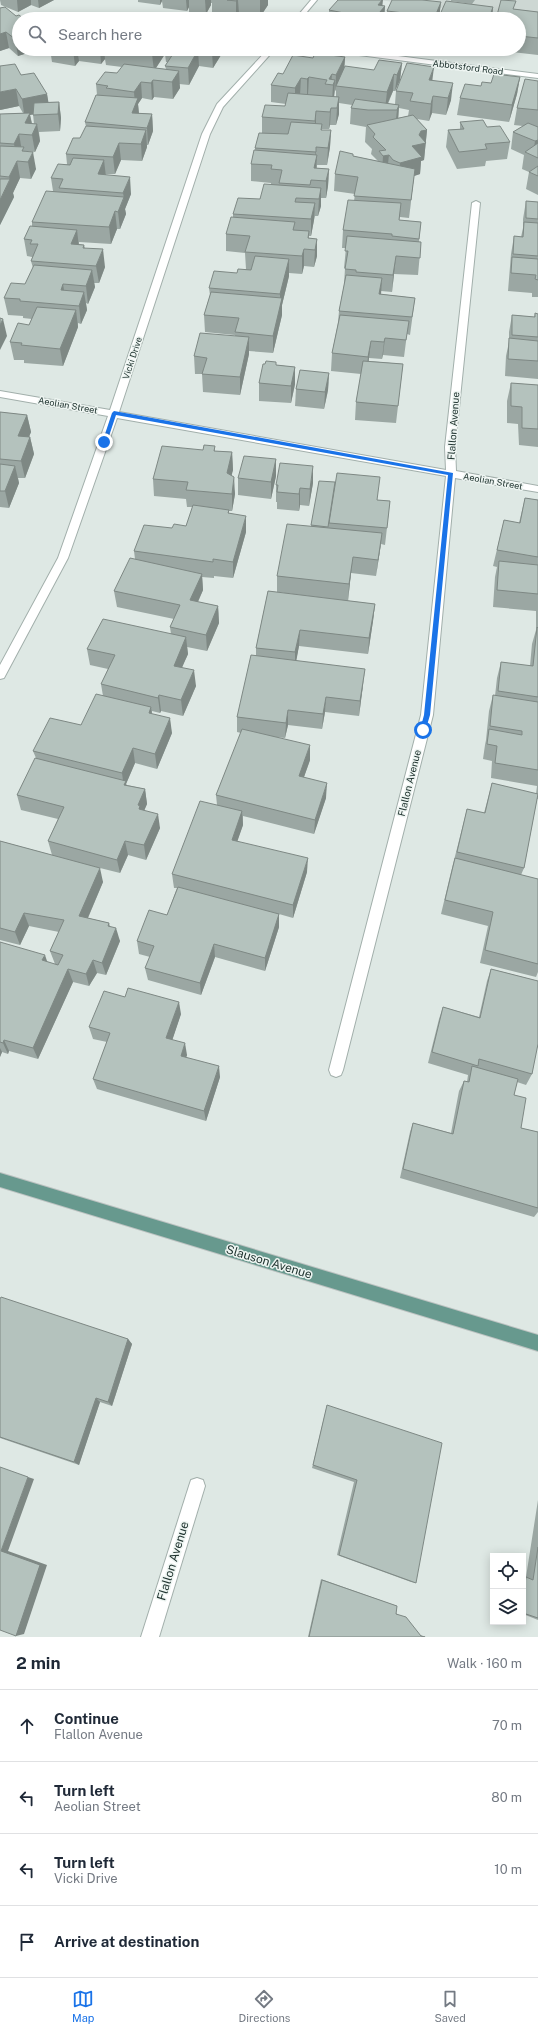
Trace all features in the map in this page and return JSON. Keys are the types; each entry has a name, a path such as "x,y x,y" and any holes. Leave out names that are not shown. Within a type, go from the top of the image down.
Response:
{"main road":[{"name":"Slauson Avenue","path":"0,1180 538,1343"}],"street":[{"path":"304,12 314,0"},
{"name":"Vicki Drive","path":"0,675 63,558 114,413 206,134 220,106 266,56"},
{"name":"Abbotsford Road","path":"382,56 538,76"},
{"name":"Flallon Avenue","path":"336,1070 427,715 451,474 450,447 476,203"},
{"name":"Aeolian Street","path":"0,394 538,489"},
{"name":"Flallon Avenue","path":"150,1637 197,1486"}],"shaded area":[{"path":"378,0 538,0 538,19 526,18 526,12 479,12"}],"building":[{"path":"338,0 382,0 378,5 385,6 380,12 339,12 329,10"},
{"path":"392,0 422,0 441,2 437,12 387,11"},
{"path":"501,0 516,1 513,9 538,12 538,38 526,37 526,12 498,12"},
{"path":"446,1 493,7 491,12 441,12"},
{"path":"5,7 12,13 12,37 6,32 0,34 0,8"},
{"path":"172,56 195,56 188,68 165,66"},
{"path":"292,56 313,58 314,56 345,57 336,75 332,74 329,79 335,80 333,85 325,84 327,80 309,77 307,79 301,78 295,88 271,85 278,73 283,74"},
{"path":"379,60 402,63 397,75 394,74 387,92 336,86 345,66 374,70"},
{"path":"407,63 434,67 429,80 453,83 448,98 433,96 431,104 410,101 413,93 396,91"},
{"path":"15,64 21,75 34,73 47,94 22,99 16,89 0,92 0,66"},
{"path":"124,64 179,71 172,82 153,80 151,83 141,82 134,92 106,88 108,86 96,84 105,72 117,73"},
{"path":"494,74 520,77 512,105 460,98 465,84 481,86 482,82 491,83"},
{"path":"525,79 538,81 538,110 517,108"},
{"path":"288,93 339,97 337,108 331,108 330,112 316,111 315,121 262,117 265,105 285,106"},
{"path":"96,95 138,98 132,113 152,114 147,128 85,122"},
{"path":"355,99 399,105 397,110 368,110 351,108"},
{"path":"59,102 58,114 33,115 34,103"},
{"path":"30,113 25,123 37,124 32,135 19,134 14,144 0,143 0,114"},
{"path":"413,115 427,130 421,131 419,135 426,143 412,146 422,157 400,163 393,160 389,155 383,156 379,151 386,150 373,137 375,134 367,125"},
{"path":"483,120 487,127 500,126 510,142 485,144 487,149 459,152 448,130 464,129 460,122"},
{"path":"291,122 322,124 321,130 331,130 328,148 316,147 316,152 255,148 259,133 288,134"},
{"path":"528,123 538,127 538,140 535,141 513,132"},
{"path":"86,126 146,130 141,144 119,143 113,157 66,154 73,138 80,138"},
{"path":"538,143 538,158 525,152"},
{"path":"0,146 24,147 22,151 33,152 28,162 17,161 9,177 0,176"},
{"path":"254,150 317,155 314,168 329,169 326,181 311,180 310,185 279,183 282,170 271,169 272,165 251,164"},
{"path":"340,151 353,154 353,156 415,169 411,200 354,196 358,177 335,174"},
{"path":"73,158 104,160 98,174 130,177 123,193 59,188 63,179 51,178 58,164 70,165"},
{"path":"538,166 538,176 529,172"},
{"path":"0,179 10,179 0,200"},
{"path":"264,184 321,188 319,199 296,198 295,202 315,203 311,219 233,214 238,198 260,199"},
{"path":"46,191 124,197 118,212 115,211 109,227 32,222"},
{"path":"348,200 401,203 399,220 421,222 419,239 392,236 392,234 343,230"},
{"path":"526,201 538,202 538,219 526,218"},
{"path":"231,217 295,222 293,230 309,231 308,238 317,239 315,250 304,249 302,256 245,252 250,236 226,234"},
{"path":"524,222 538,223 538,256 513,254 514,236 523,237"},
{"path":"30,226 77,230 71,244 84,245 83,248 103,249 96,266 31,261 38,244 30,244 32,240 24,239"},
{"path":"347,236 421,242 420,258 396,256 393,275 356,272 356,270 345,269 348,251 345,251"},
{"path":"255,256 289,259 280,294 209,288 214,271 237,273 238,269 251,270"},
{"path":"512,257 538,259 538,280 535,279 536,275 511,273"},
{"path":"34,265 92,270 86,286 63,284 61,290 84,292 79,306 20,301 20,299 4,298 11,283 25,284"},
{"path":"346,275 382,278 379,294 415,298 412,317 339,311"},
{"path":"211,292 282,298 273,336 235,332 239,318 204,315"},
{"path":"37,307 76,310 60,349 21,345 22,343 10,342 18,323 29,325"},
{"path":"535,313 538,314 538,337 512,335 512,315 535,317"},
{"path":"340,315 409,321 406,340 385,338 384,342 371,341 368,357 332,353"},
{"path":"0,318 3,319 0,325"},
{"path":"200,333 249,337 240,377 202,374 207,358 194,356"},
{"path":"509,338 538,341 538,361 508,359"},
{"path":"266,361 276,362 276,365 295,367 291,386 259,383 263,364 265,364"},
{"path":"363,361 403,364 398,406 356,402"},
{"path":"300,370 329,373 325,392 296,389"},
{"path":"511,383 538,385 538,429 522,428 522,407 511,406"},
{"path":"0,412 27,415 18,436 30,437 21,461 0,459"},
{"path":"204,445 215,446 214,451 232,452 227,473 234,477 232,494 186,490 188,482 153,479 162,446 203,450"},
{"path":"244,456 276,459 271,482 238,478"},
{"path":"280,463 313,466 310,489 300,488 299,494 277,492 278,485 276,485"},
{"path":"0,464 15,466 5,491 0,491"},
{"path":"337,473 380,477 377,500 390,501 387,528 329,523"},
{"path":"319,481 335,482 328,527 311,525"},
{"path":"525,498 538,500 538,557 497,550 504,520 520,523"},
{"path":"193,505 229,510 228,513 246,516 233,562 213,559 213,562 134,551 144,525 172,528 174,524 186,526"},
{"path":"287,524 382,533 378,560 353,557 349,584 277,576"},
{"path":"130,558 202,574 190,600 218,606 206,635 170,627 180,605 114,591"},
{"path":"499,561 538,565 538,594 497,590"},
{"path":"268,591 375,604 369,638 300,630 295,652 256,648"},
{"path":"103,619 186,637 174,666 194,670 181,700 159,695 158,698 101,684 115,655 87,649"},
{"path":"537,627 538,697 498,691 501,662 533,666"},
{"path":"251,655 365,669 360,701 326,697 323,714 288,710 286,723 237,717"},
{"path":"96,694 151,707 149,713 170,718 155,754 133,748 122,773 33,751 50,718 81,725"},
{"path":"493,695 538,702 538,770 495,763 497,746 487,744 489,729 522,735 522,731 490,726"},
{"path":"242,729 310,745 299,776 327,783 315,820 216,795"},
{"path":"35,758 126,781 124,785 145,789 138,805 140,806 139,809 158,814 144,845 125,841 117,860 48,841 64,807 17,795"},
{"path":"492,783 538,794 524,868 457,852 467,809 485,813"},
{"path":"200,801 242,811 232,840 308,858 293,905 172,874"},
{"path":"0,841 100,868 79,916 109,923 108,926 116,928 102,963 93,960 86,974 68,969 33,1048 4,1040 3,1043 0,1042 0,942 45,955 42,960 58,965 63,955 50,951 64,920 24,913 15,932 0,928"},
{"path":"455,858 538,879 538,964 485,950 493,912 445,900"},
{"path":"178,887 279,914 265,958 214,944 200,983 145,968 154,946 137,941 149,910 167,915"},
{"path":"491,969 538,981 538,1044 532,1074 479,1059 478,1066 432,1052 443,1007 480,1018"},
{"path":"128,988 179,1002 166,1038 185,1043 181,1056 219,1066 204,1111 93,1079 110,1033 89,1027 104,991 125,997"},
{"path":"472,1066 518,1079 514,1095 526,1098 521,1128 538,1132 538,1208 403,1169 413,1123 453,1134 464,1081 469,1082"},
{"path":"1,1297 128,1339 108,1402 96,1398 74,1462 0,1437"},
{"path":"327,1405 442,1443 416,1583 339,1555 357,1480 313,1465"},
{"path":"0,1467 28,1477 1,1551 40,1565 16,1636 0,1630"},
{"path":"538,1547 538,1618 526,1614 526,1577 533,1580"},
{"path":"322,1580 397,1606 396,1614 406,1617 421,1636 425,1637 309,1637"}],"route":[{"path":"104,442 114,413 451,474 427,715 423,730"}]}
